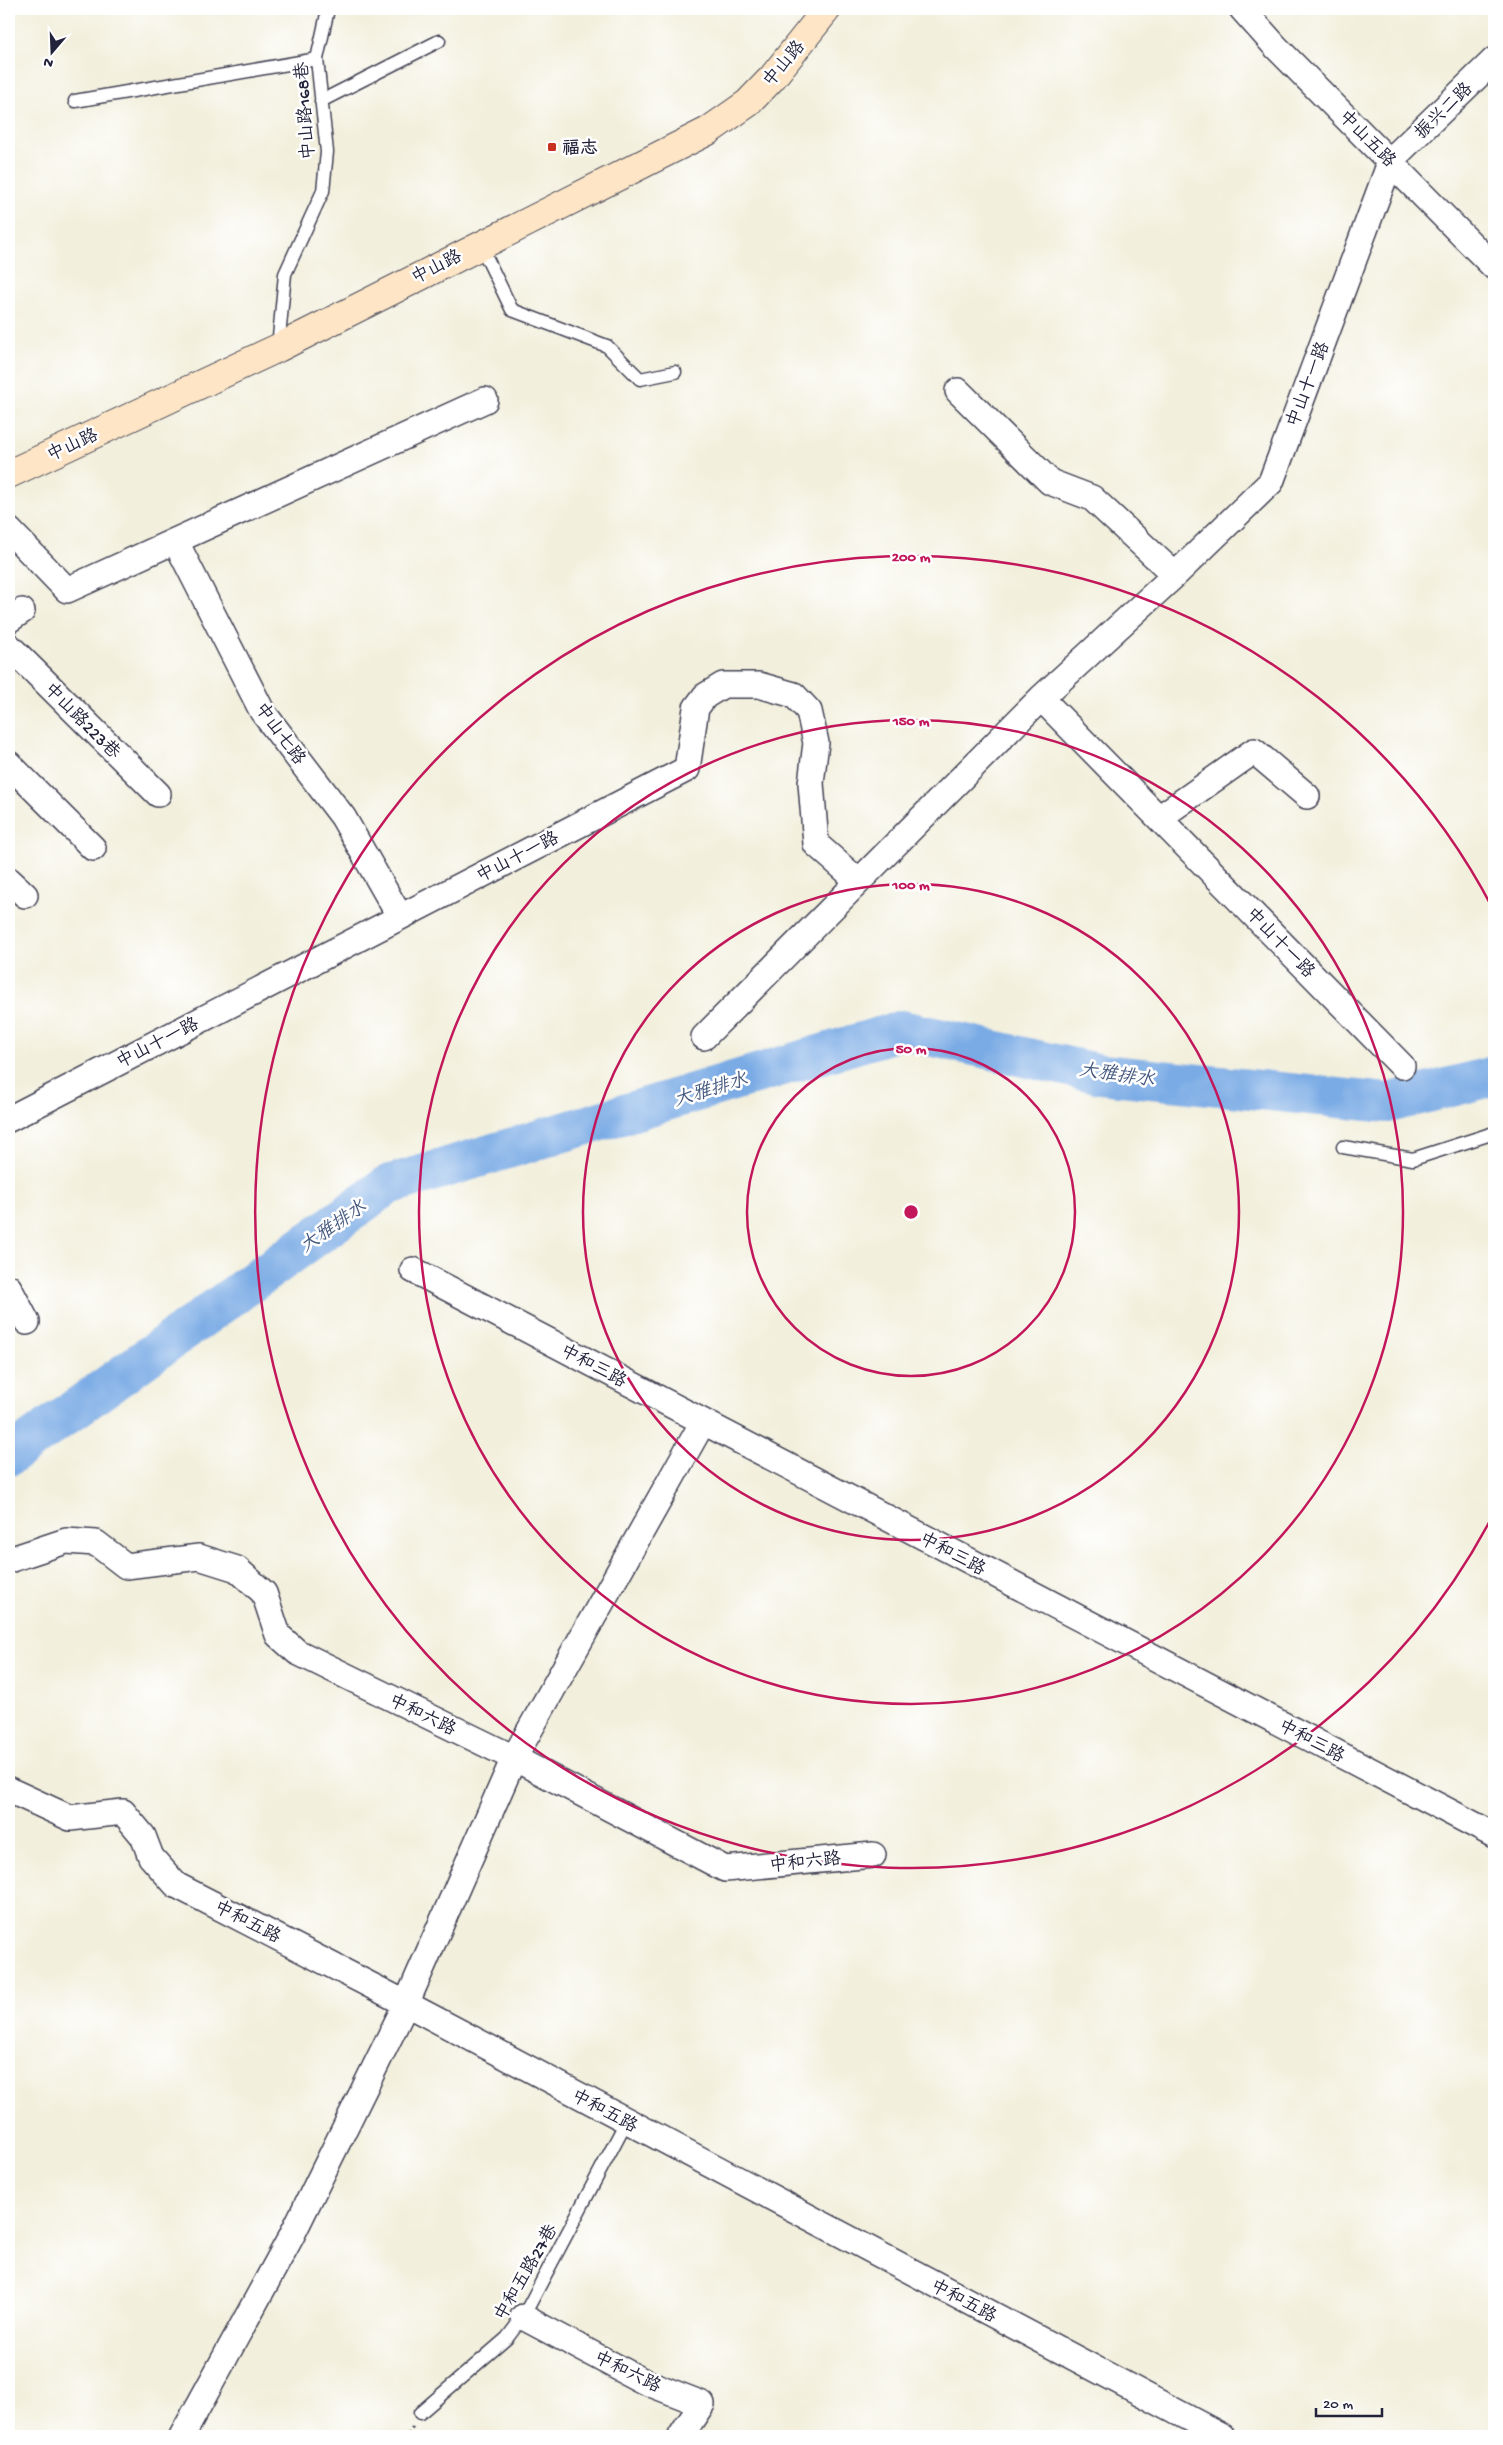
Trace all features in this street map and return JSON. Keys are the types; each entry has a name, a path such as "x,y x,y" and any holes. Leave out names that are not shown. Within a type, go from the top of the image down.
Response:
{"main road":[{"name":"中山路","path":"9,474 278,348 480,244 708,131 748,103 772,78 827,9"}],"street":[{"name":"中山五路","path":"1242,9 1276,47 1391,160 1494,267"},
{"name":"振兴二路","path":"1391,160 1494,60"},
{"name":"中山十一路","path":"704,1037 1041,698 1175,575 1270,482 1391,160"},
{"path":"958,391 1050,482 1092,498 1175,575"},
{"path":"9,530 67,590 485,400"},
{"name":"中山七路","path":"176,542 262,711 343,817 400,917"},
{"name":"中山路223巷","path":"9,646 158,794"},
{"name":"中山十一路","path":"9,1119 686,769 696,708 705,696 724,685 759,685 794,695 809,711 816,743 811,783 816,844 858,881"},
{"name":"中山十一路","path":"1041,698 1402,1066"},
{"path":"1159,818 1254,751 1307,796"},
{"path":"9,764 93,848"},
{"name":"中和三路","path":"413,1270 1494,1835"},
{"path":"9,1288 26,1322"},
{"path":"182,2436 291,2238 404,2003 514,1758 703,1422"},
{"name":"中和六路","path":"9,1560 66,1541 96,1543 126,1566 200,1557 237,1569 264,1592 278,1635 297,1652 514,1758 725,1870 873,1855"},
{"name":"中和五路","path":"9,1790 70,1818 123,1812 143,1836 151,1858 176,1885 378,1989 1222,2436"},
{"name":"中和六路","path":"523,2317 642,2380 702,2404 681,2436"}],"lane":[{"name":"中山路168巷","path":"278,348 285,274 323,192 327,152 317,59 327,14"},
{"path":"321,101 439,41"},
{"path":"75,101 317,59"},
{"path":"480,244 512,310 607,346 640,380 675,372"},
{"path":"1343,1148 1413,1159 1494,1133"},
{"name":"中和五路27巷","path":"420,2413 506,2338 523,2317 626,2122"}],"waterway":[{"name":"大雅排水","path":"9,1456 388,1185 902,1030 1101,1074 1388,1103 1494,1076"}],"place":[{"name":"福志","path":"552,147"}]}
